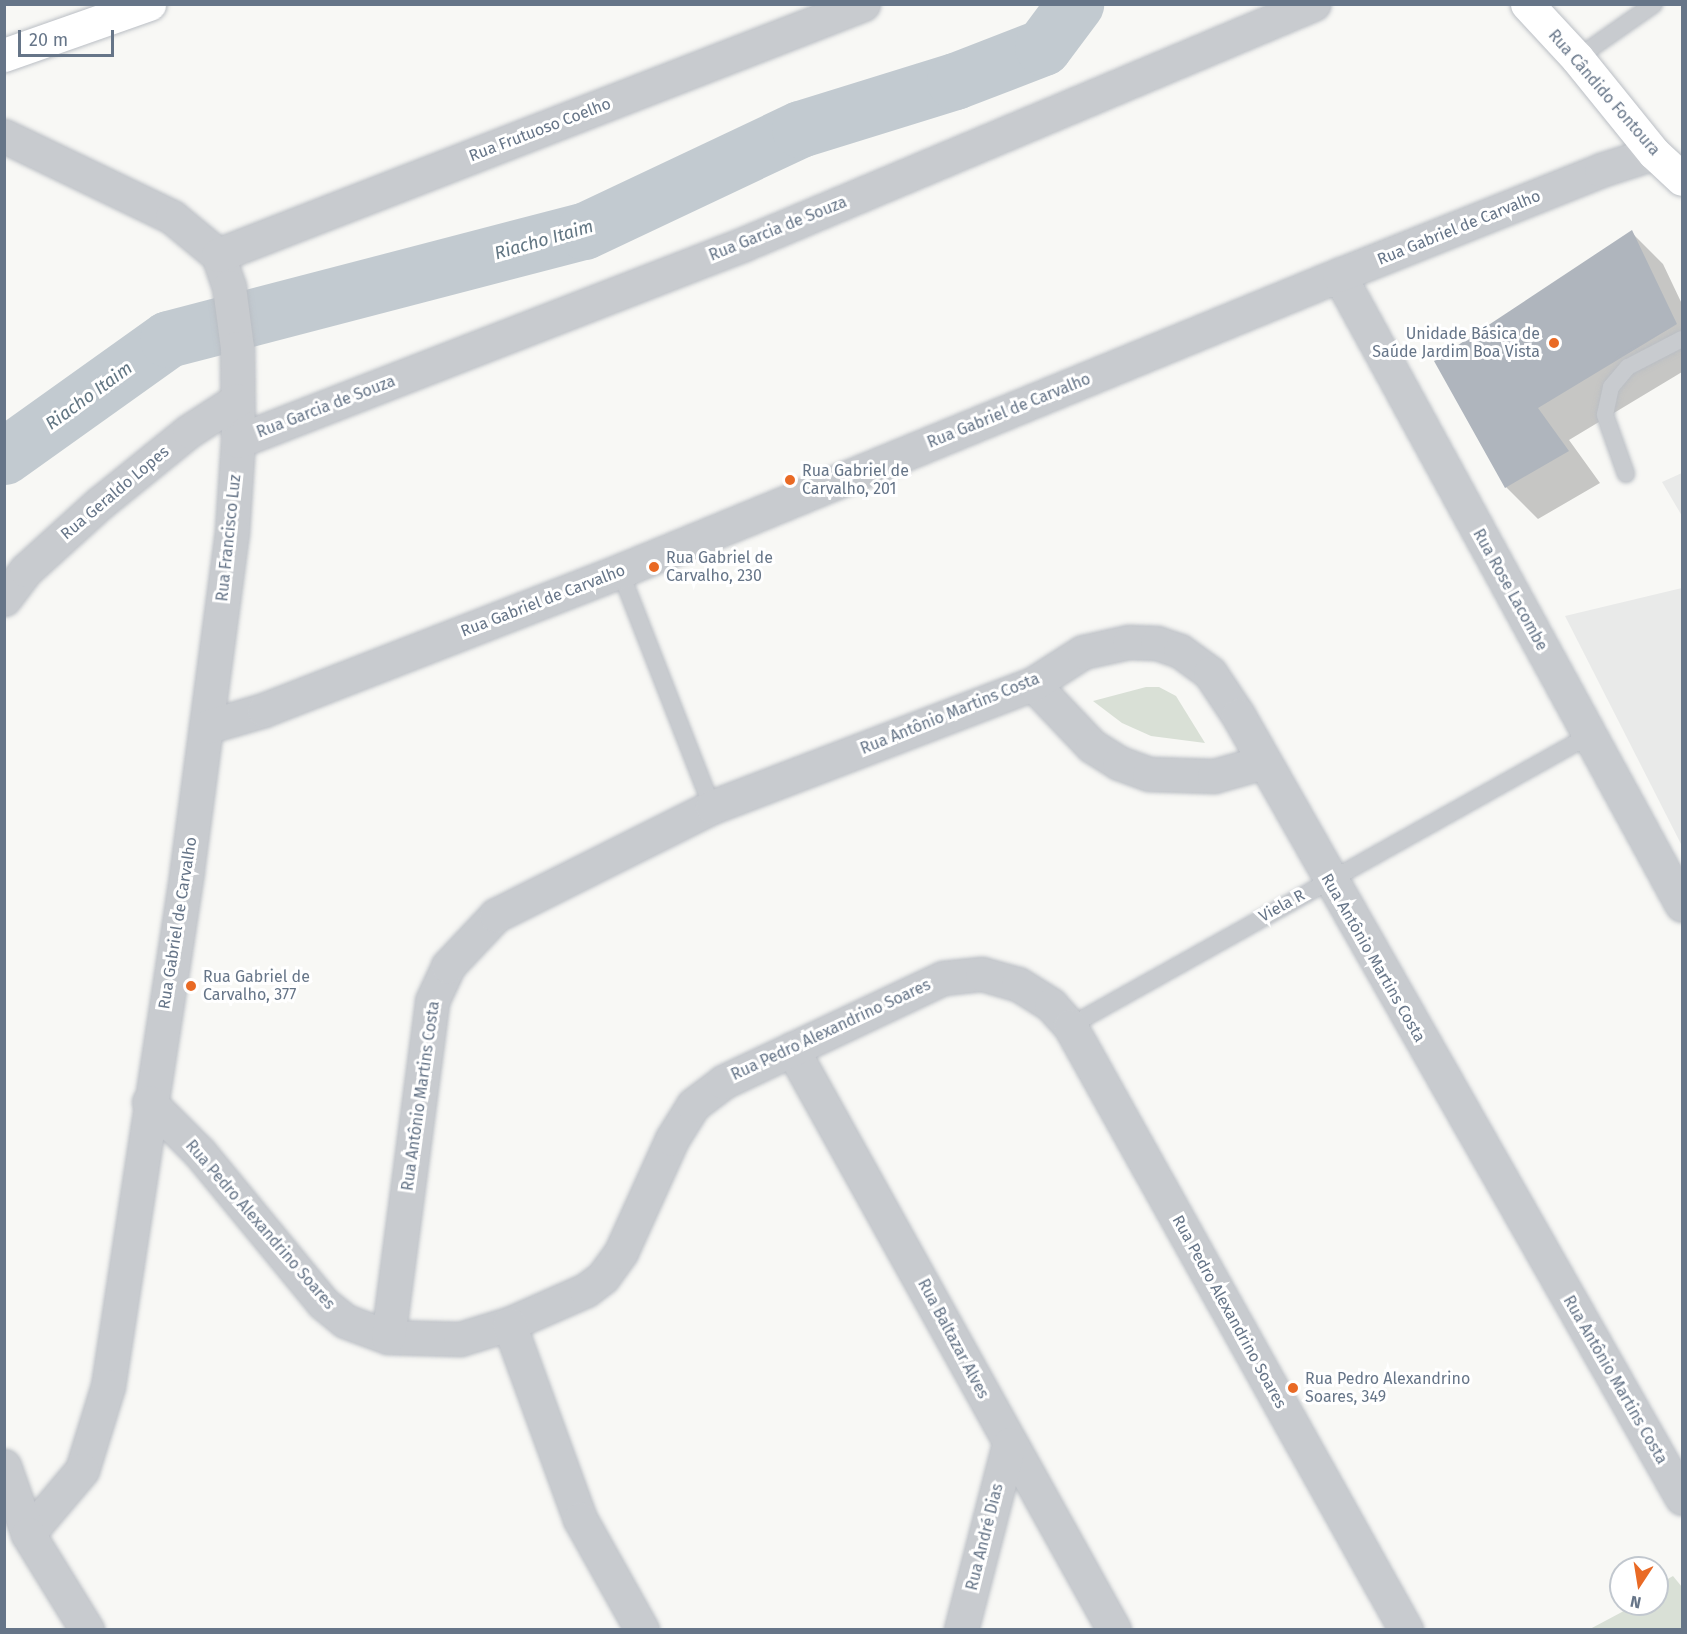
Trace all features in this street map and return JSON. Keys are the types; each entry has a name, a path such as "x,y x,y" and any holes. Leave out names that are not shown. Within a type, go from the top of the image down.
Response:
{"main road":[{"path":"4,55 150,4"},
{"name":"Rua Cândido Fontoura","path":"1527,4 1577,58 1654,153 1683,179"}],"street":[{"name":"Rua Frutuoso Coelho","path":"218,255 863,4"},
{"name":"Rua Garcia de Souza","path":"238,441 744,244 1313,4"},
{"path":"4,136 172,218 218,255"},
{"name":"Rua Gabriel de Carvalho","path":"28,1534 82,1470 93,1443 108,1386 149,1102 187,871 206,726 264,710 620,571 1339,275 1601,170 1654,153"},
{"name":"Rua Francisco Luz","path":"206,726 232,532 238,441 237,348 229,287 218,255"},
{"name":"Rua Rose Lacombe","path":"1339,275 1683,905"},
{"name":"Rua Geraldo Lopes","path":"4,599 26,570 100,503 189,431 237,400"},
{"name":"Rua Antônio Martins Costa","path":"388,1337 432,1001 448,966 496,915 712,807 1033,684 1083,652 1118,644 1157,643 1180,651 1210,673 1683,1498"},
{"path":"1033,684 1092,746 1119,763 1149,774 1215,776 1263,762"},
{"name":"Rua Pedro Alexandrino Soares","path":"149,1102 200,1153 323,1303 345,1321 388,1337 460,1339 509,1324 586,1290 603,1277 621,1252 672,1139 693,1105 723,1082 943,978 982,974 1018,984 1051,1005 1070,1026 1406,1629"},
{"name":"Rua Baltazar Alves","path":"792,1049 1009,1444 1114,1629"},
{"path":"509,1324 580,1519 642,1629"},
{"name":"Rua André Dias","path":"962,1629 1009,1444"},
{"path":"4,1466 28,1534 87,1629"}],"lane":[{"path":"1577,58 1654,4"},
{"path":"1626,474 1605,415 1611,387 1628,367 1683,339"},
{"path":"620,571 712,807"},
{"name":"Viela R","path":"1070,1026 1590,735"}],"shaded area":[{"path":"1682,473 1682,516 1662,482"},
{"path":"1682,588 1682,846 1565,616"},
{"path":"1146,687 1159,687 1176,696 1205,743 1151,736 1122,723 1093,701"},
{"path":"1673,1576 1682,1587 1682,1629 1590,1629 1614,1616 1669,1616 1669,1578"}],"building":[{"name":"Unidade Básica de Saúde Jardim Boa Vista","path":"1632,230 1677,324 1538,408 1569,451 1505,488 1434,361"}],"waterway":[{"name":"Riacho Itaim","path":"4,456 168,339 584,231 800,129 955,81 1043,47 1075,4"}],"place":[{"name":"Unidade Básica de Saúde Jardim Boa Vista","path":"1554,343"},
{"name":"Rua Gabriel de Carvalho, 201","path":"790,480"},
{"name":"Rua Gabriel de Carvalho, 230","path":"654,567"},
{"name":"Rua Gabriel de Carvalho, 377","path":"191,986"},
{"name":"Rua Pedro Alexandrino Soares, 349","path":"1293,1388"}]}
